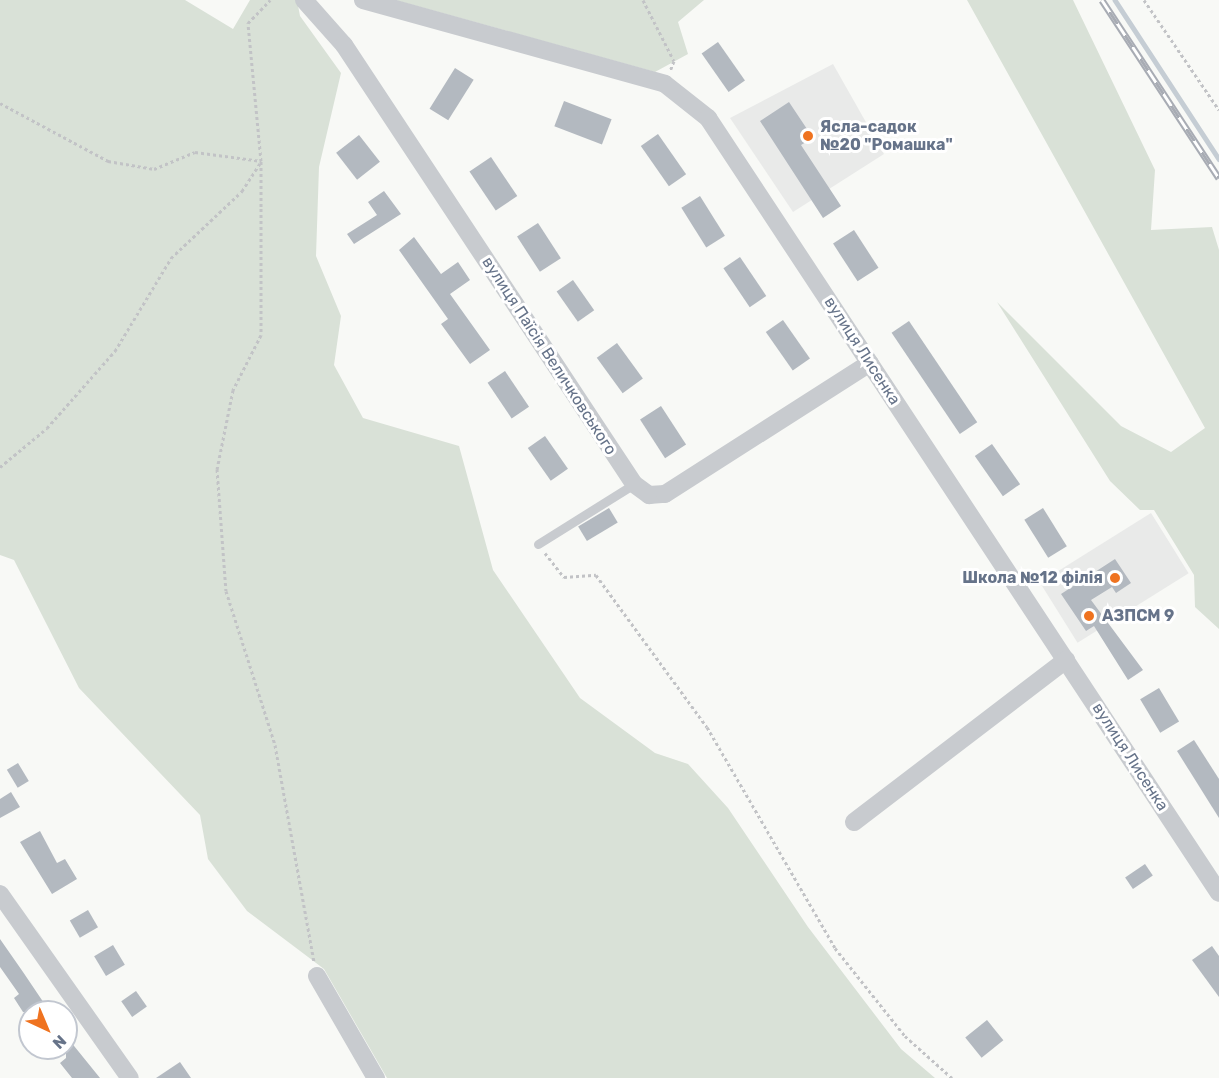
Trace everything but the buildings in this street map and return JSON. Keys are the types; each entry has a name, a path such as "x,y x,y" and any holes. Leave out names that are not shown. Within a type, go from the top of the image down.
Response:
{"street":[{"name":"вулиця Паїсія Величковського","path":"304,0 344,45 634,484"},
{"name":"вулиця Лисенка","path":"363,0 665,84 687,99 708,118 1219,893"},
{"path":"634,484 649,495 664,494 870,363"},
{"path":"854,822 1066,660"},
{"path":"0,894 130,1078"},
{"path":"317,976 376,1078"}],"lane":[{"path":"538,544 634,484"}],"path":[{"path":"270,0 248,23 261,161 261,334 233,390 217,469 226,591 275,745 317,976"},
{"path":"643,0 674,61"},
{"path":"1144,0 1219,110"},
{"path":"0,103 108,160 154,169 195,152 261,161"},
{"path":"0,467 47,428 116,351 171,258 242,191 261,161"},
{"path":"538,544 564,577 596,575 706,727 835,948 905,1036 952,1078"}],"shaded area":[{"path":"0,0 185,0 233,29 250,0 297,0 300,16 341,73 319,167 316,256 341,316 334,365 363,418 459,446 493,570 580,698 655,753 688,764 728,808 808,927 901,1049 935,1078 387,1078 324,969 247,911 208,859 200,815 79,688 14,560 0,555"},
{"path":"395,0 704,0 678,22 688,54 655,72"},
{"path":"967,0 1073,0 1155,170 1151,230 1212,227 1219,250 1219,629 1195,607 1194,575 1154,510 1140,510 1110,481 997,302 1121,426 1171,452 1205,428"},
{"name":"Ясла-садок №20 \"Ромашка\"","path":"833,64 884,154 793,212 730,118"},
{"name":"Школа №12 філія","path":"1151,513 1189,573 1078,643 1040,582"}],"waterway":[{"path":"1115,0 1219,159"}],"railway":[{"path":"1102,0 1219,178"}],"place":[{"name":"Ясла-садок №20 \"Ромашка\"","path":"808,136"},
{"name":"Школа №12 філія","path":"1115,578"},
{"name":"АЗПСМ 9","path":"1089,616"}]}
